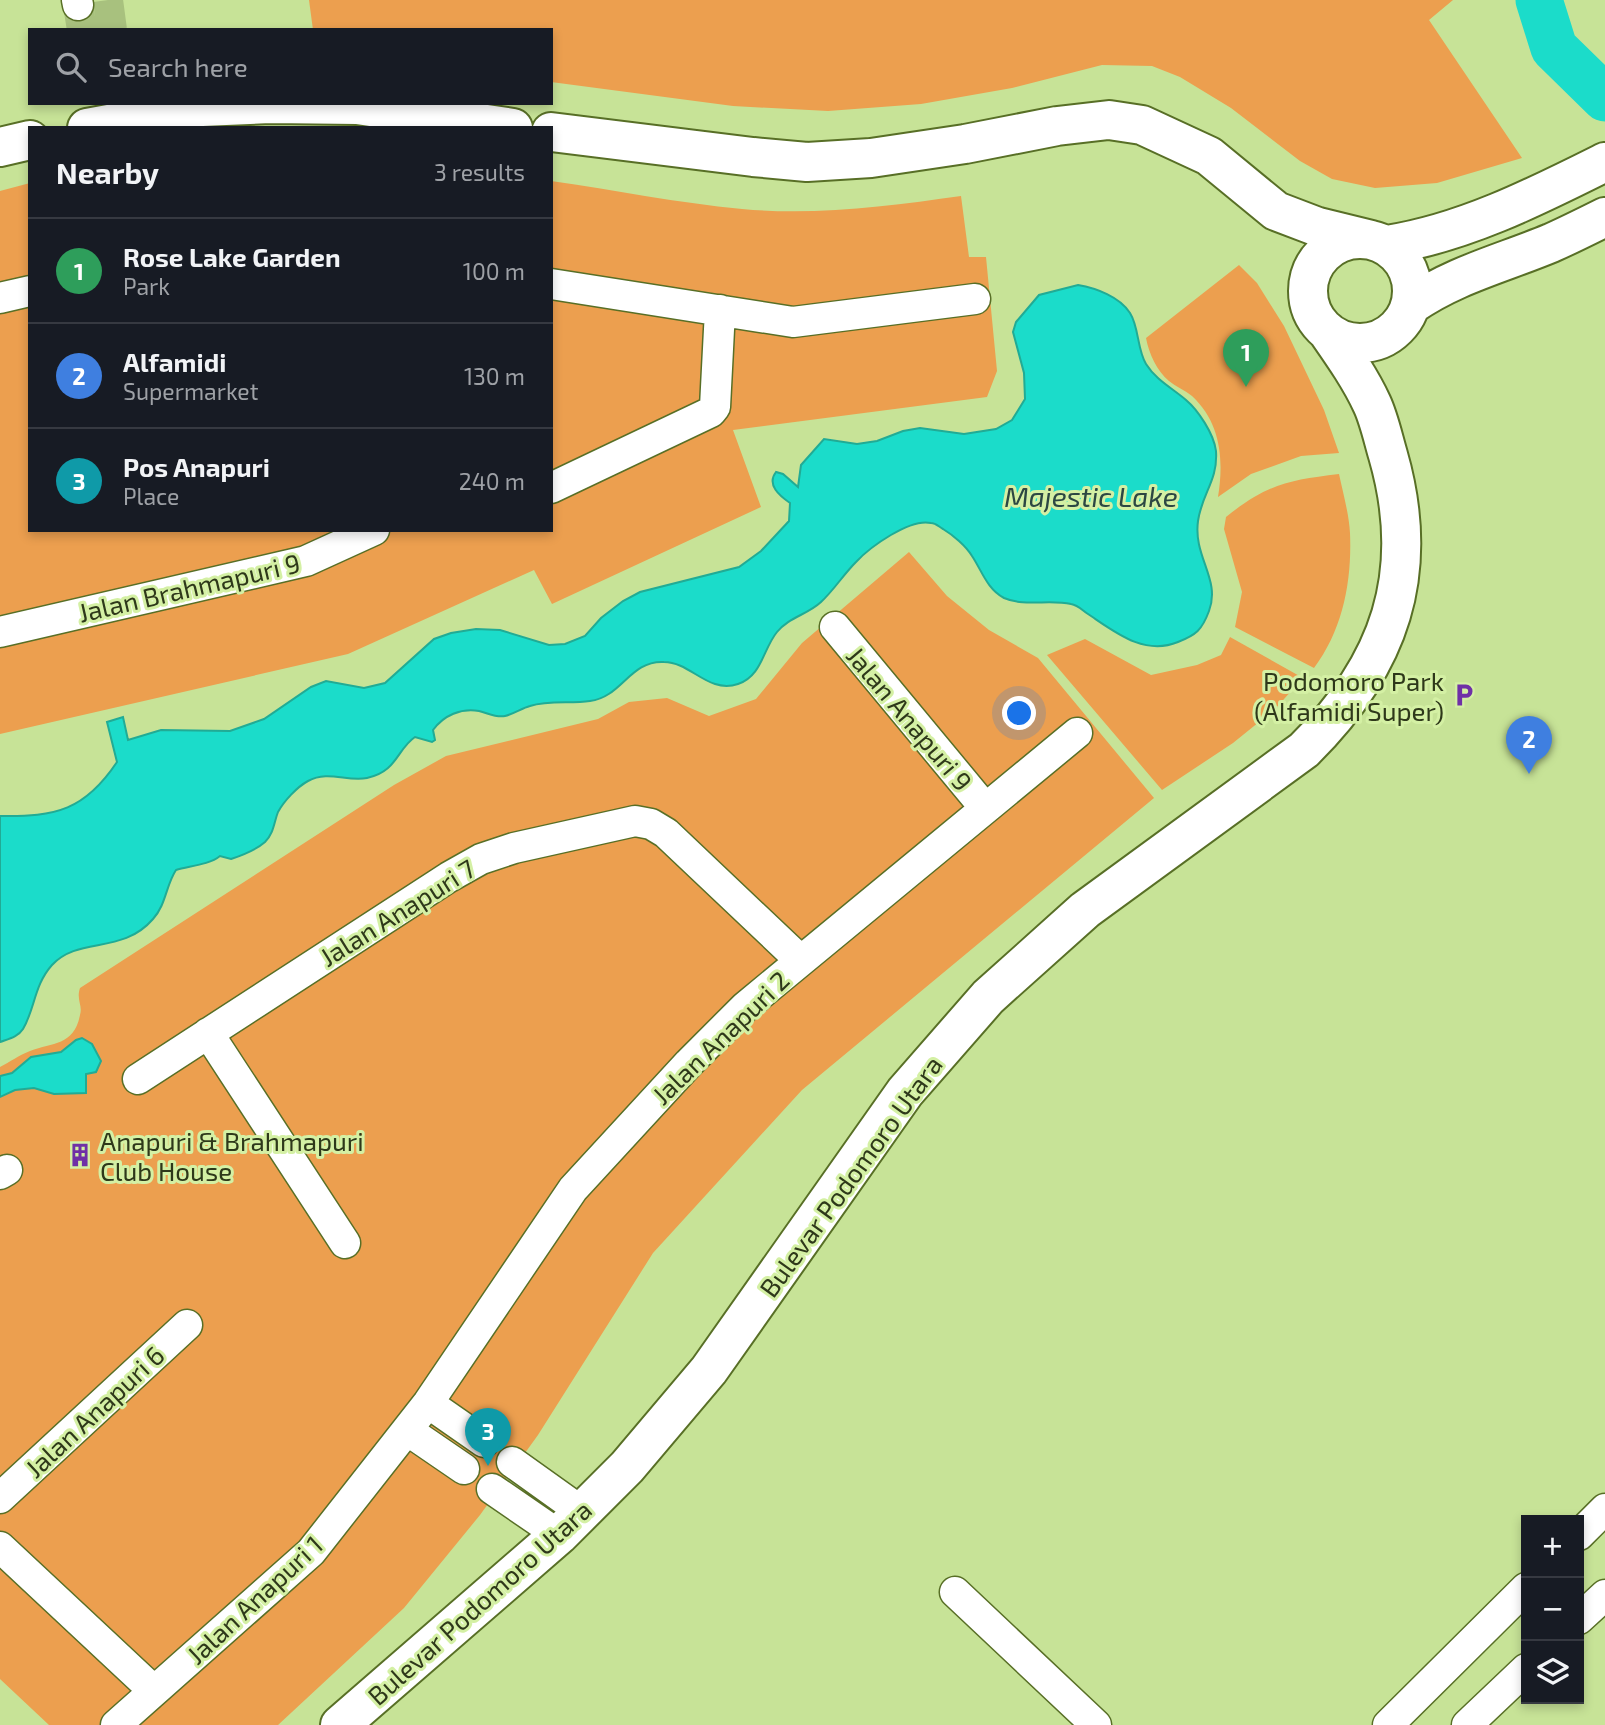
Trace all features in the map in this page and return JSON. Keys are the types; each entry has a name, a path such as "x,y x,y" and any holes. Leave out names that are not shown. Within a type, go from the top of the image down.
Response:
{"street":[{"path":"106,116 247,105"},
{"path":"357,105 499,126"},
{"path":"553,132 753,158 807,162 871,158 965,144 1057,126 1109,120 1142,125 1209,156 1276,211 1318,227 1379,243 1400,256 1409,271 1413,287 1407,313 1381,367 1373,405"},
{"path":"0,147 28,140"},
{"path":"1605,162 1536,197 1472,223 1415,241 1379,243 1353,239 1337,244 1323,254 1308,284 1318,317 1342,340 1359,344 1376,341 1391,333 1407,313 1442,286 1487,265 1550,243 1605,217"},
{"name":"Bulevar Podomoro Utara","path":"340,1725 570,1524 627,1467 709,1370 905,1092 988,997 1085,910 1304,750 1330,725 1352,696 1372,663 1388,627 1398,589 1403,540 1398,488 1373,405 1318,317 1276,211"},
{"path":"1472,223 1459,238 1460,248 1469,258 1487,265"},
{"path":"553,284 793,322 975,299"},
{"path":"0,298 28,291"},
{"path":"553,487 712,412 715,407 720,310"},
{"name":"Jalan Brahmapuri 9","path":"0,632 306,561 370,532"},
{"name":"Jalan Anapuri 9","path":"835,627 985,808"},
{"name":"Jalan Anapuri 2","path":"407,1430 573,1189 689,1063 745,1007 800,960 1077,733"},
{"name":"Jalan Anapuri 7","path":"138,1079 449,877 481,859 514,848 635,821 651,824 666,833 800,960"},
{"path":"208,1033 345,1243"},
{"name":"Jalan Anapuri 6","path":"0,1498 187,1325"},
{"path":"428,1403 484,1442"},
{"path":"407,1430 464,1469"},
{"name":"Jalan Anapuri 1","path":"116,1725 311,1552 407,1430"},
{"path":"512,1462 570,1524"},
{"path":"492,1489 570,1524"},
{"path":"1584,1530 1605,1509"},
{"path":"0,1547 153,1690"},
{"path":"955,1592 1096,1725"},
{"path":"1388,1725 1521,1593"},
{"path":"1584,1614 1605,1595"},
{"path":"1466,1725 1521,1674"}],"shaded area":[{"path":"309,0 1453,0 1429,20 1522,158 1437,183 1375,188 1332,179 1300,161 1231,108 1180,77 1152,66 1102,65 1012,88 921,104 828,111 733,106 553,82 553,28 313,28"},
{"path":"553,181 694,203 769,211 852,209 961,196 969,257 986,257 997,371 987,397 733,430 761,507 552,604 534,570 348,654 0,734 0,191 28,184 28,532 553,532"},
{"path":"1239,265 1257,283 1284,326 1324,410 1339,453 1301,456 1251,474 1218,497 1221,469 1215,430 1202,407 1192,396 1172,383 1157,367 1146,338"},
{"path":"1339,474 1350,533 1347,587 1339,621 1314,668 1235,627 1242,592 1224,529 1226,517 1267,490 1292,482"},
{"path":"909,552 947,596 989,630 1038,658 1154,798 802,1090 653,1253 538,1435 480,1515 404,1608 278,1725 49,1725 0,1679 0,1067 26,1053 68,1038 77,1025 81,1011 80,988 394,785 446,756 598,719 629,702 667,698 709,716 756,699 802,643"},
{"path":"1230,637 1303,678 1275,709 1233,743 1162,790 1047,655 1085,639 1151,675 1197,665 1221,655"}],"water":[{"name":"Majestic Lake","path":"1078,285 1107,294 1126,307 1133,319 1146,364 1195,410 1215,444 1215,471 1198,521 1199,546 1212,588 1212,599 1204,623 1194,634 1165,646 1142,644 1119,634 1073,605 1020,602 1004,598 989,585 969,552 955,538 934,524 912,525 891,535 862,556 821,602 782,627 772,639 757,669 738,684 718,685 674,663 652,663 634,672 610,693 590,701 537,704 502,716 472,710 453,714 442,720 433,730 435,740 432,742 415,737 391,766 377,775 360,779 323,776 308,781 284,803 270,835 261,845 231,859 220,856 205,863 176,870 157,913 141,930 115,942 75,951 52,965 38,989 21,1032 0,1042 0,816 53,812 68,807 93,791 117,762 107,722 123,717 128,740 161,730 230,731 264,719 311,687 326,681 364,688 385,683 434,639 451,633 476,629 500,630 549,645 565,644 585,636 601,618 640,592 739,567 761,551 789,521 790,503 773,486 776,472 783,474 798,487 801,465 824,439 857,444 920,428 964,434 996,429 1012,420 1025,399 1024,373 1013,332 1016,322 1039,295"},
{"path":"82,1038 92,1044 101,1061 96,1072 86,1074 86,1093 54,1094 34,1088 15,1090 0,1097 0,1076 12,1073 31,1057 61,1052"}],"waterway":[{"path":"1539,0 1554,48 1605,98"}],"tunnel":[{"path":"108,0 112,28"},
{"path":"78,5 82,28"}],"place":[{"name":"Rose Lake Garden","path":"1246,387"},
{"name":"Podomoro Park (Alfamidi Super)","path":"1464,695"},
{"name":"Alfamidi","path":"1529,774"},
{"name":"Anapuri & Brahmapuri Club House","path":"80,1155"},
{"name":"Pos Anapuri","path":"488,1466"}]}
